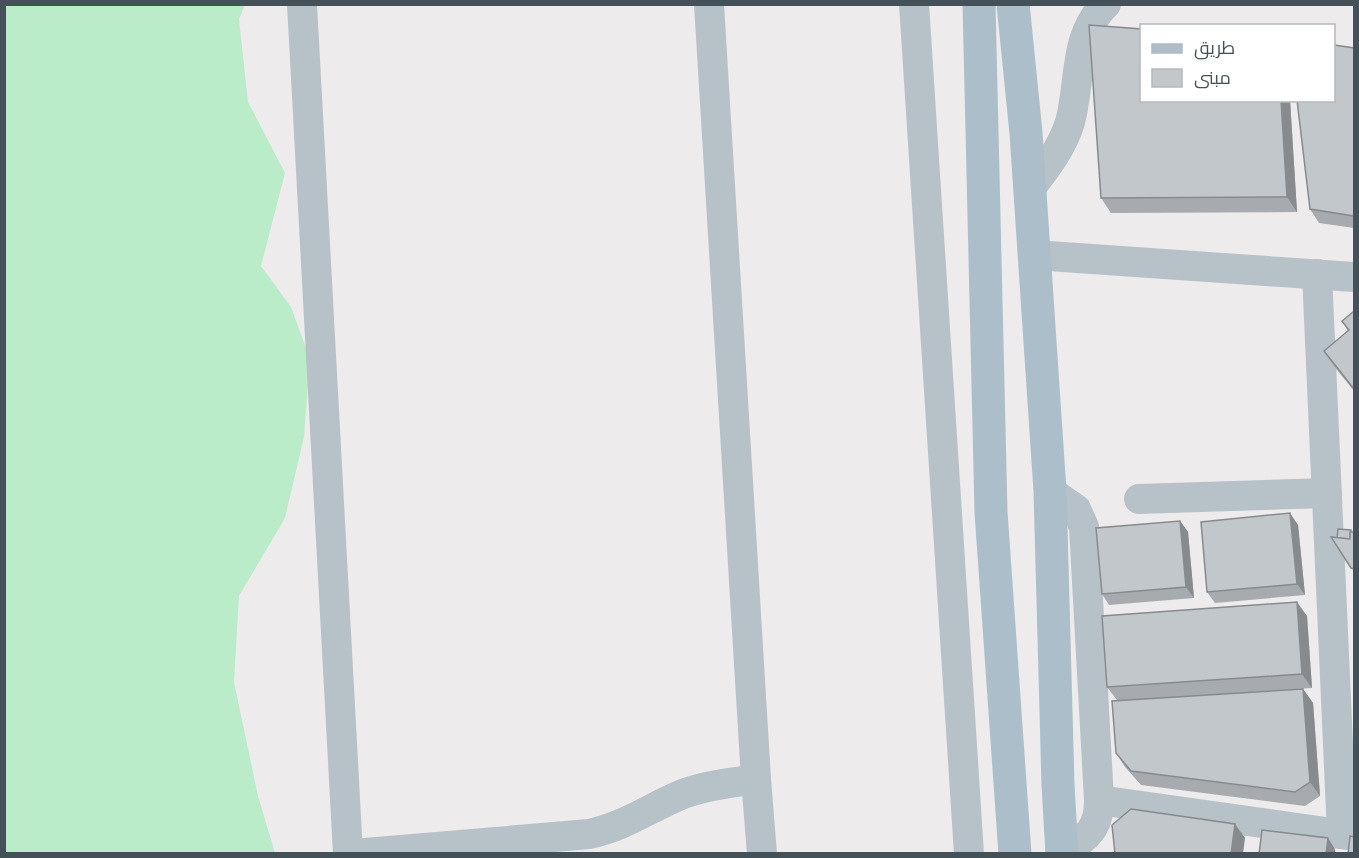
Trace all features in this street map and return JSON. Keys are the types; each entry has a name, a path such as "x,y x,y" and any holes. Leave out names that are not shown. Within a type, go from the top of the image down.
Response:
{"main road":[{"path":"979,4 991,512 1015,854"},
{"path":"1013,4 1026,133 1050,491 1062,853"},
{"path":"1026,133 1036,107 1038,91 1030,4"}],"street":[{"path":"302,4 348,854"},
{"path":"709,4 762,854"},
{"path":"914,4 969,854"},
{"path":"1030,189 1049,166 1063,143 1075,101 1082,44 1094,18 1106,4"},
{"path":"1034,255 1354,277"},
{"path":"1099,800 1348,835 1343,593 1327,492 1317,274"},
{"path":"1050,491 1076,509 1084,527 1099,800 1096,825 1083,840 1062,853"},
{"path":"1139,499 1327,492"},
{"path":"353,854 589,834 620,826 672,799 695,790 756,779"}],"green space":[{"path":"5,5 245,5 239,19 248,102 285,173 261,266 291,307 310,359 304,437 285,518 239,596 234,682 258,796 275,853 5,854"}],"building":[{"path":"1089,25 1140,29 1140,102 1281,102 1287,197 1101,198"},
{"path":"1335,45 1354,48 1354,216 1310,209 1297,102 1335,102"},
{"path":"1354,311 1354,389 1324,351 1349,330 1342,321"},
{"path":"1290,513 1297,584 1207,592 1201,522"},
{"path":"1180,521 1186,587 1102,594 1096,528"},
{"path":"1338,529 1351,530 1350,539 1337,538"},
{"path":"1350,532 1354,532 1354,569 1351,568 1331,537 1350,539"},
{"path":"1297,602 1302,674 1107,687 1102,616"},
{"path":"1303,689 1310,782 1295,792 1131,771 1116,753 1112,701"},
{"path":"1131,809 1235,824 1231,854 1115,854 1112,825"},
{"path":"1262,830 1328,838 1326,854 1259,854"},
{"path":"1350,836 1354,837 1354,854 1348,854"}]}
